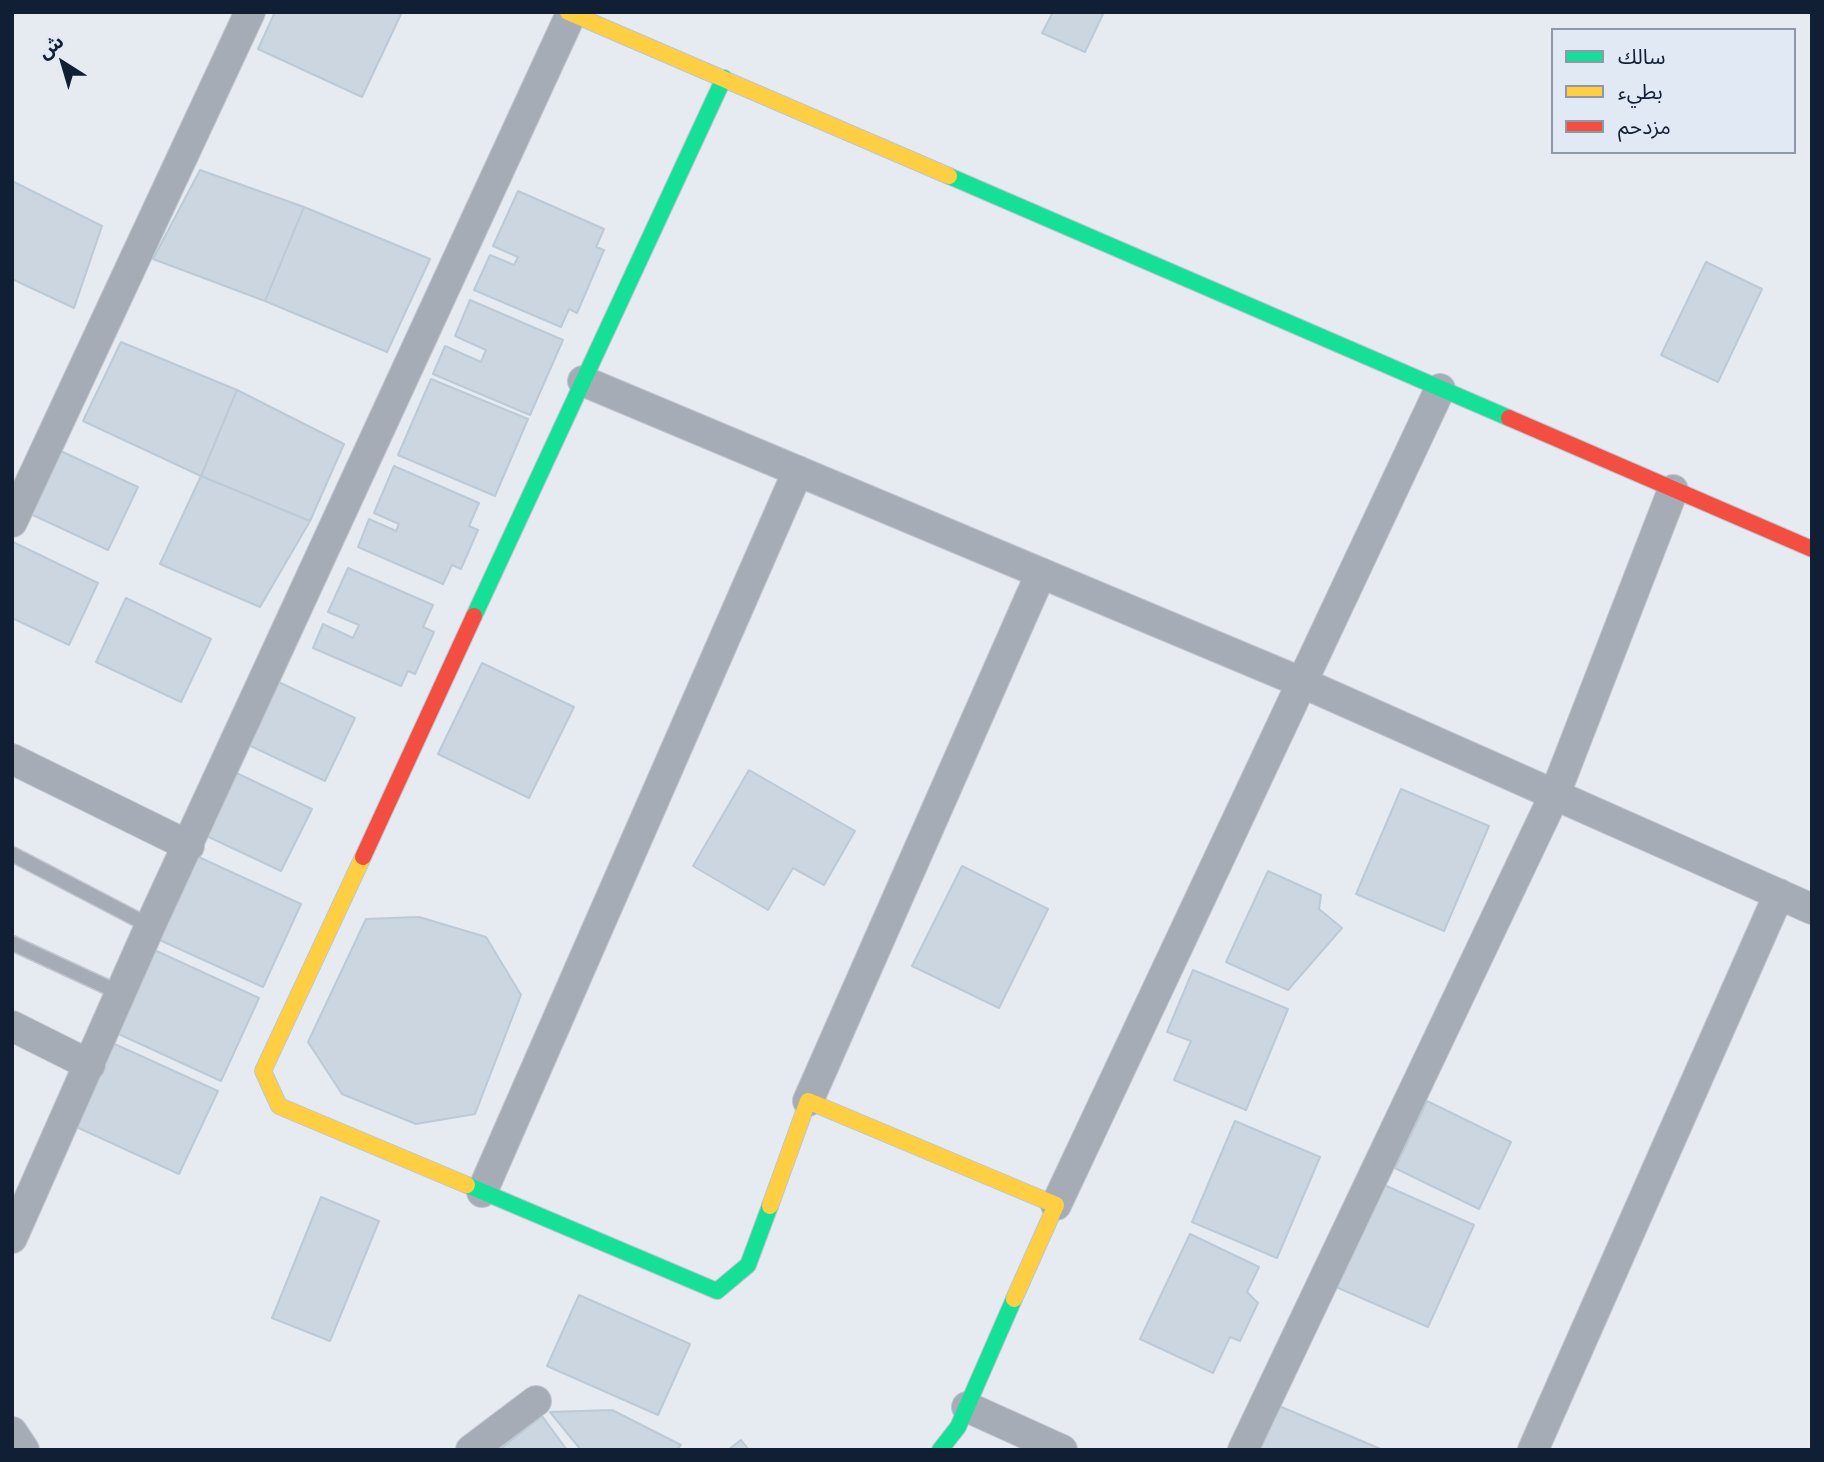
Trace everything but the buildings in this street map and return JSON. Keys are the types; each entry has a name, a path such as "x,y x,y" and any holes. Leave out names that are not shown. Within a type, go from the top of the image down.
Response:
{"street":[{"path":"12,522 250,12"},
{"path":"12,1238 150,926 569,13 1812,550"},
{"path":"724,78 263,1071 279,1106 718,1292 748,1265 808,1101 1041,573"},
{"path":"583,381 1303,683 1812,909"},
{"path":"940,1450 958,1427 1056,1205 1440,389"},
{"path":"482,1192 798,471"},
{"path":"1243,1450 1555,794 1673,490"},
{"path":"12,759 189,845"},
{"path":"1533,1450 1779,894"},
{"path":"12,1026 90,1065"},
{"path":"808,1101 1056,1205"},
{"path":"471,1450 536,1401"},
{"path":"967,1407 1062,1450"},
{"path":"12,1432 24,1450"}],"lane":[{"path":"12,854 150,926"},
{"path":"12,943 120,993"}],"traffic: fast":[{"path":"474,616 724,78"},
{"path":"949,176 1509,418"},
{"path":"467,1185 717,1291 748,1265 770,1206"},
{"path":"940,1450 958,1427 1014,1299"}],"traffic: slow":[{"path":"568,12 949,176"},
{"path":"363,857 263,1071 279,1106 467,1185"},
{"path":"770,1206 808,1101 1056,1205 1014,1299"}],"traffic: jam":[{"path":"1509,418 1812,549"},
{"path":"363,857 474,616"}]}
